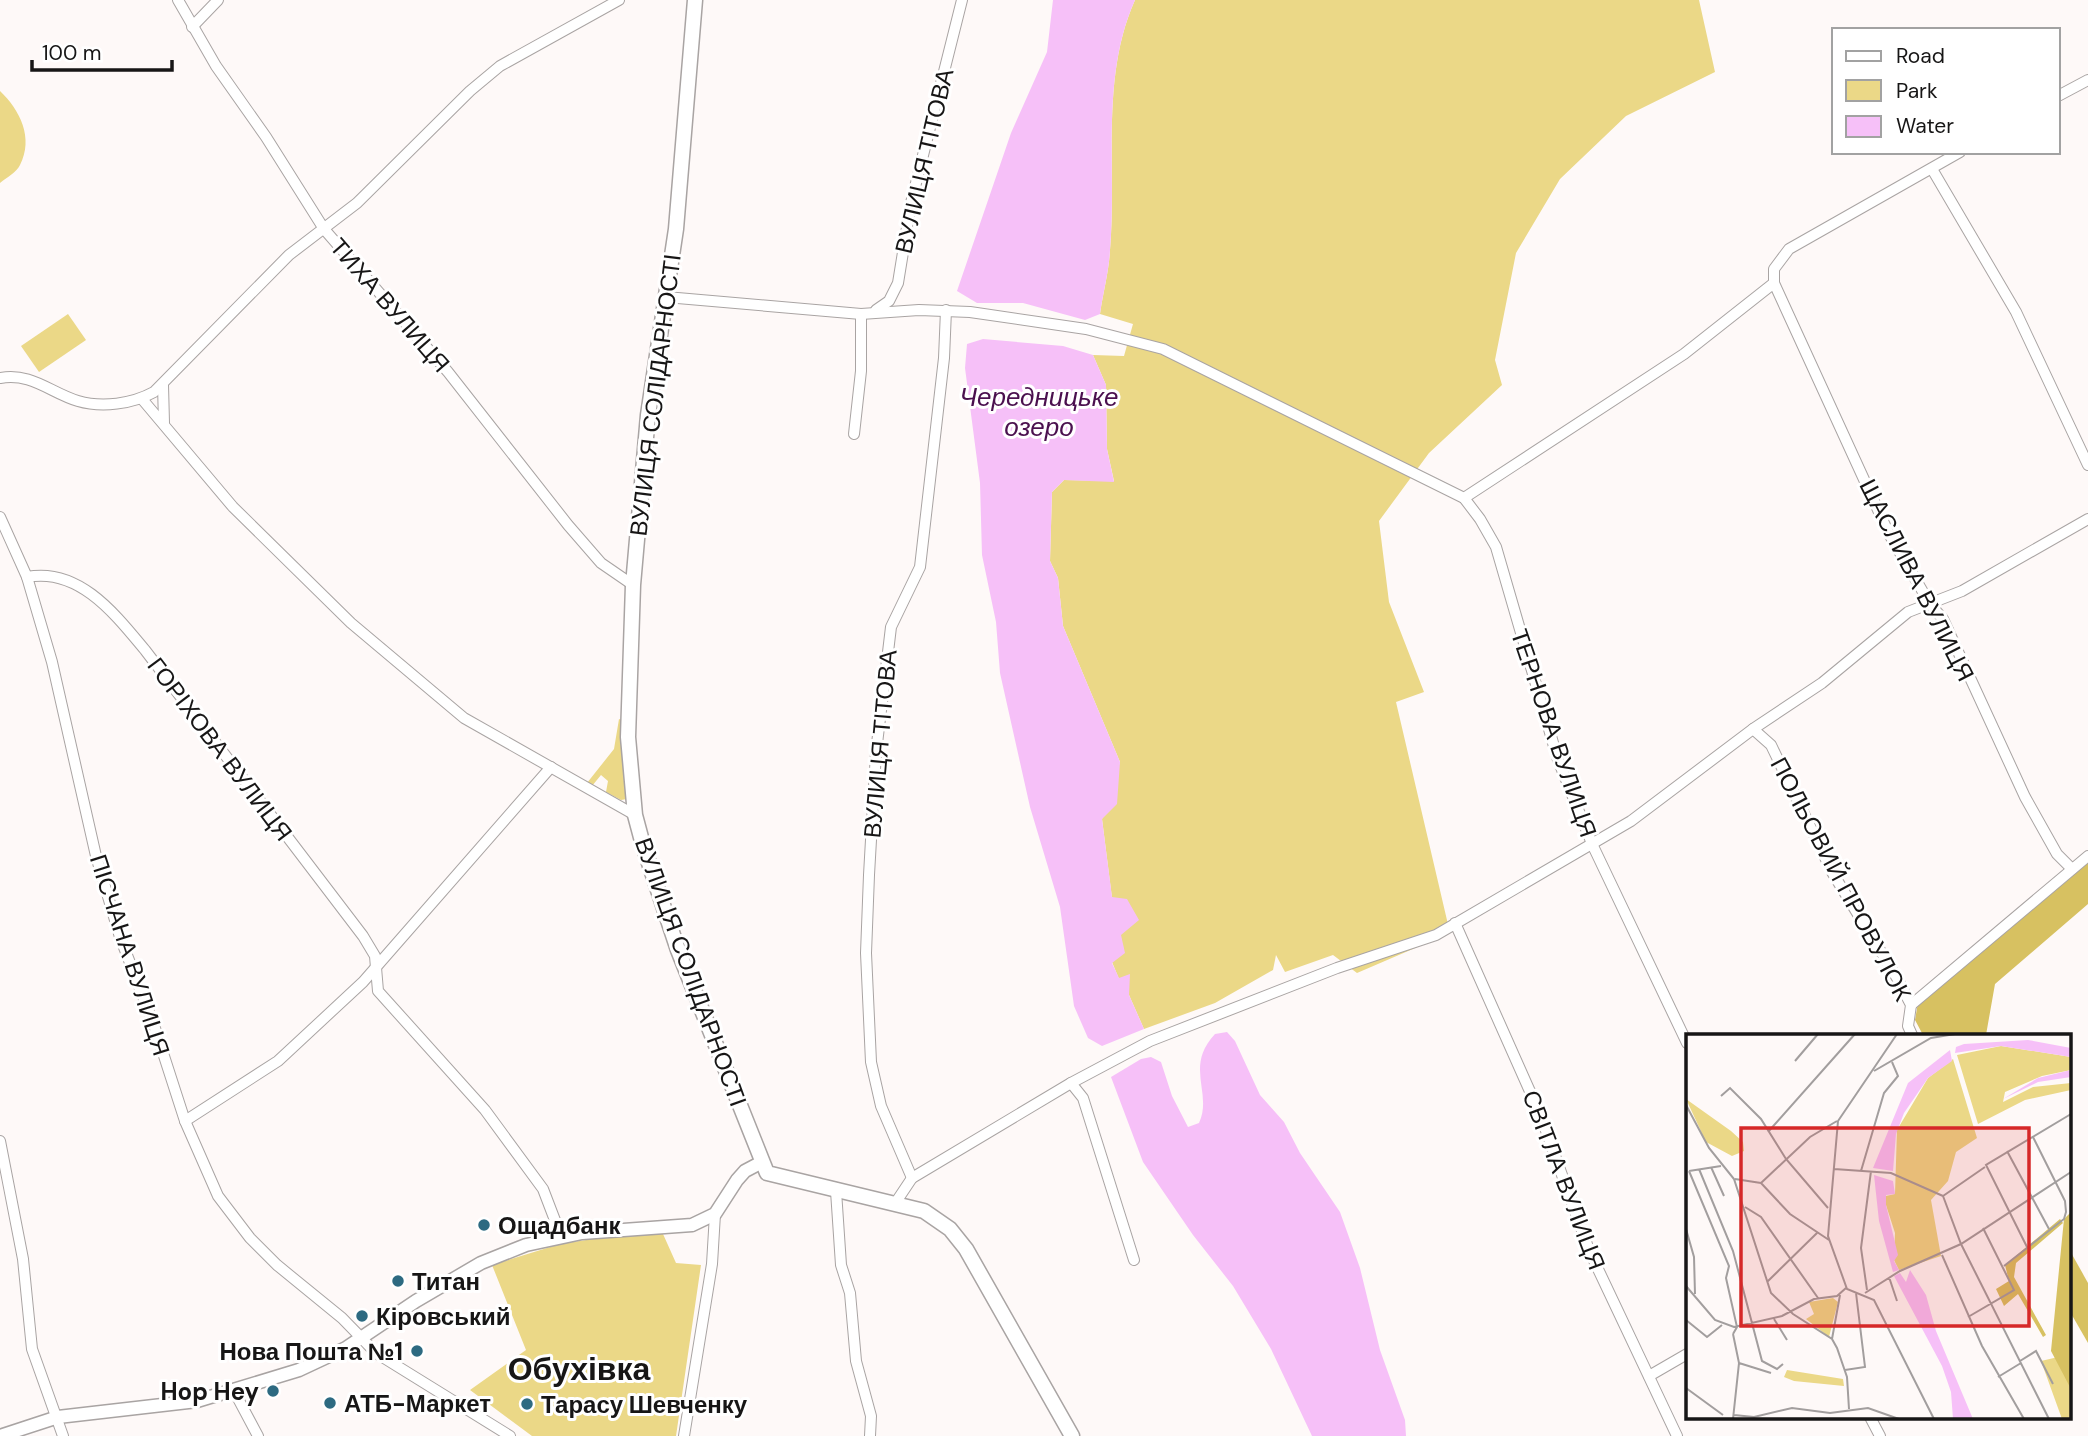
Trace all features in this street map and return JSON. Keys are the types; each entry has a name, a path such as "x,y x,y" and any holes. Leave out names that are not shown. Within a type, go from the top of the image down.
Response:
{"main road":[{"name":"ВУЛИЦЯ СОЛІДАРНОСТІ","path":"695,0 683,155 648,415 633,585 628,737 635,815 678,950 762,1162"},
{"path":"762,1162 767,1173 836,1191 897,1202 924,1211 950,1229 966,1249 1072,1436"}],"street":[{"name":"ТИХА ВУЛИЦЯ","path":"178,0 192,27 324,229 448,372 568,525 601,563 633,585"},
{"path":"192,27 218,0"},
{"path":"0,378 20,376 77,401 103,405 142,399 163,385 289,255 357,203 470,91 500,66 619,0"},
{"name":"ВУЛИЦЯ ТІТОВА","path":"872,313 889,302 898,283 911,203 962,0"},
{"path":"2060,95 2088,80"},
{"path":"1957,154 1932,169 2016,312 2088,465"},
{"name":"ЩАСЛИВА ВУЛИЦЯ","path":"1932,169 1789,249 1774,269 1774,283 1889,534 1930,604 1943,619 2025,797 2057,854 2072,869"},
{"path":"666,297 860,314 946,310 1086,329 1163,349 1464,498 1684,354 1774,283"},
{"name":"ВУЛИЦЯ ТІТОВА","path":"912,1178 881,1106 872,1062 866,953 876,752 891,627 920,567 944,358 946,310"},
{"path":"854,434 861,371 860,314"},
{"path":"163,385 164,425"},
{"path":"142,399 233,507 351,623 464,718 635,815"},
{"name":"ТЕРНОВА ВУЛИЦЯ","path":"1464,498 1496,547 1558,760 1593,846 1686,1041"},
{"name":"ПІСЧАНА ВУЛИЦЯ","path":"0,517 27,577 52,662 96,856 120,937 154,1025 185,1121 218,1196 243,1230 277,1265 376,1353 510,1436"},
{"name":"ПОЛЬОВИЙ ПРОВУЛОК","path":"912,1178 1072,1083 1150,1041 1338,968 1436,935 1517,885 1593,846 1822,683 1908,612 1962,591 2088,519"},
{"name":"ГОРІХОВА ВУЛИЦЯ","path":"27,577 61,577 113,611 363,936 374,956 378,991 485,1110 542,1188 561,1236"},
{"name":"ПОЛЬОВИЙ ПРОВУЛОК","path":"1754,729 1771,745 1832,872 1911,1005 1908,1026 1912,1034"},
{"path":"185,1121 278,1061 375,970 551,767"},
{"path":"1911,1005 2088,856"},
{"name":"СВІТЛА ВУЛИЦЯ","path":"1455,923 1540,1114 1589,1250 1677,1436"},
{"path":"1072,1083 1083,1098 1134,1260"},
{"path":"0,1141 23,1259 32,1349 63,1436"},
{"path":"0,1436 58,1417 197,1401 321,1361 481,1264 526,1245 561,1236 692,1225 715,1214 745,1171 762,1162"},
{"path":"897,1202 912,1178"},
{"path":"836,1191 841,1265 850,1293 856,1361 871,1416 870,1436"},
{"path":"684,1436 712,1264 715,1214"},
{"path":"1648,1376 1686,1355"},
{"path":"234,1391 258,1436"},
{"path":"1871,1418 1880,1436"}],"green space":[{"path":"1135,0 1699,0 1715,72 1626,116 1560,179 1516,253 1495,360 1502,385 1429,453 1379,521 1389,602 1424,692 1396,702 1450,933 1357,973 1333,955 1285,972 1276,955 1273,970 1215,1003 1144,1029 1129,995 1129,975 1119,979 1112,962 1112,898 1102,819 1120,762 1063,626 1058,578 1050,561 1052,492 1064,480 1114,481 1107,449 1106,385 1093,355 1124,356 1133,324 1100,314 1110,250 1112,124 1117,60"},
{"path":"0,91 19,116 26,145 19,168 0,183"},
{"path":"68,314 86,340 39,372 21,346"},
{"path":"619,719 624,721 627,799 621,800 606,792 608,781 601,775 592,786 587,783 614,749"},
{"path":"625,1234 663,1234 676,1263 701,1265 676,1436 532,1436 470,1390 526,1350 492,1265 560,1244"}],"shaded area":[{"path":"2088,861 2088,904 1995,984 1986,1034 1922,1034 1915,1020 1919,997"},
{"path":"2070,1251 2088,1283 2088,1343 2070,1312"}],"water":[{"name":"Чередницьке озеро","path":"1053,0 1135,0 1117,60 1112,124 1112,219 1107,274 1100,314 1085,320 1023,303 977,303 957,291 1011,133 1047,52"},
{"name":"Чередницьке озеро","path":"983,339 1063,346 1093,355 1106,385 1107,449 1114,482 1064,480 1052,492 1050,561 1058,578 1063,626 1120,762 1117,804 1102,819 1112,897 1127,899 1139,920 1121,935 1125,953 1112,963 1119,978 1130,974 1129,995 1144,1029 1102,1046 1088,1038 1074,1006 1060,907 1030,807 1000,673 996,622 982,555 980,483 965,368 967,344"},
{"path":"1227,1032 1235,1041 1260,1095 1284,1122 1300,1153 1340,1212 1360,1268 1380,1350 1405,1420 1406,1436 1312,1436 1271,1349 1233,1286 1193,1235 1143,1162 1111,1077 1141,1059 1151,1057 1161,1062 1172,1096 1188,1127 1199,1123 1203,1101 1201,1058 1215,1034"}],"place":[{"name":"Ощадбанк","path":"484,1225"},
{"name":"Титан","path":"398,1281"},
{"name":"Кіровський","path":"362,1316"},
{"name":"Нова Пошта №1","path":"417,1351"},
{"name":"Hop Hey","path":"273,1391"},
{"name":"АТБ-Маркет","path":"330,1403"},
{"name":"Тарасу Шевченку","path":"527,1404"}],"district":[{"name":"Обухівка","path":"579,1369"}]}
